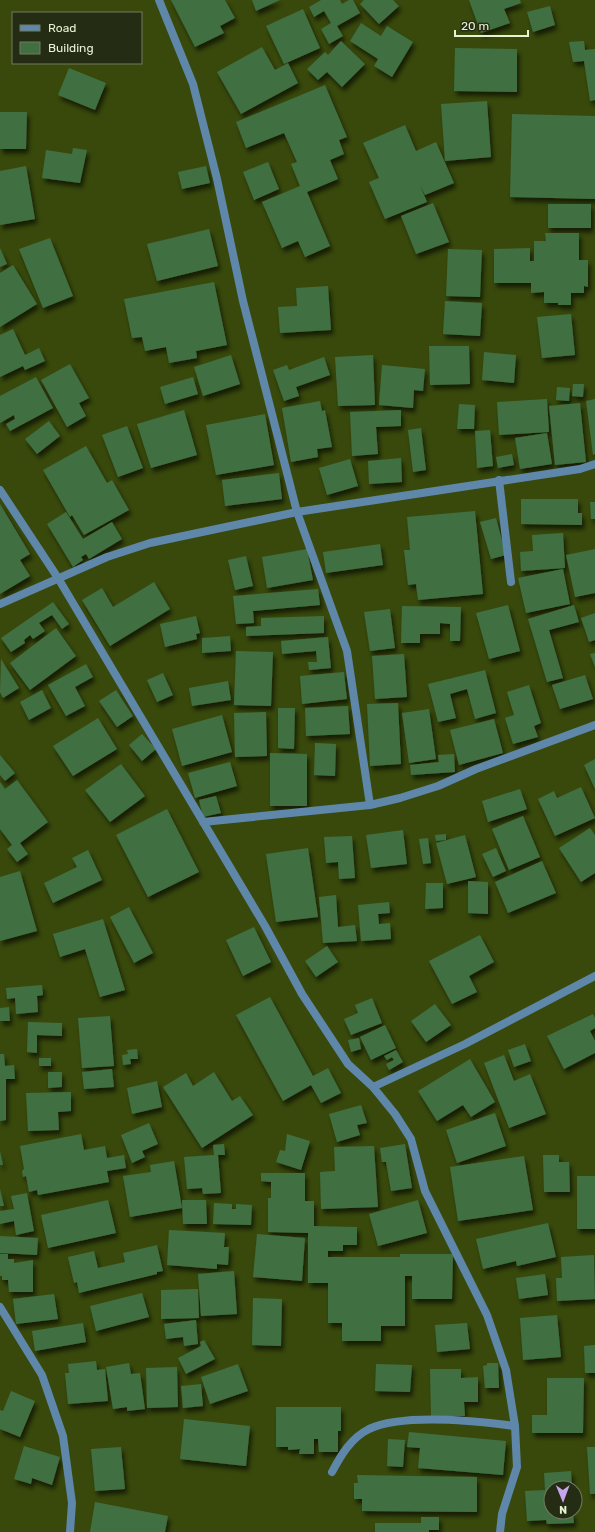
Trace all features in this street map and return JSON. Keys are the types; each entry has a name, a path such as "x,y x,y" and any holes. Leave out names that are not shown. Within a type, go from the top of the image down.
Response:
{"street":[{"path":"159,0 193,84 217,179 243,301 296,512 347,651 370,805"},
{"path":"0,604 107,557 150,543 296,512 580,468 595,464"},
{"path":"499,480 512,582"},
{"path":"0,490 58,578 265,926 302,994 348,1064 373,1087 395,1114 410,1139 426,1191 487,1315 506,1370 515,1426 517,1467 502,1514 500,1532"},
{"path":"203,822 370,805 400,798 438,786 595,725"},
{"path":"373,1087 465,1044 595,976"},
{"path":"0,1307 42,1375 63,1436 72,1503 70,1532"},
{"path":"332,1472 345,1448 369,1429 401,1421 472,1420 515,1426"}],"building":[{"path":"171,0 225,0 235,18 220,26 224,33 195,47"},
{"path":"252,0 280,0 256,11"},
{"path":"321,0 340,0 342,4 349,0 353,0 360,13 337,26 343,36 329,44 321,29 331,23 324,11 314,17 309,7"},
{"path":"364,0 393,0 399,6 379,24 360,4"},
{"path":"469,0 520,0 521,3 504,9 510,23 481,33"},
{"path":"550,6 555,25 533,32 527,12"},
{"path":"303,9 320,48 284,64 266,26"},
{"path":"361,23 381,36 387,26 413,42 392,77 374,66 378,59 350,41"},
{"path":"341,41 365,64 342,87 327,72 318,80 307,69 325,52 328,55"},
{"path":"584,41 585,50 595,49 595,100 590,101 584,61 573,62 569,42"},
{"path":"262,47 275,70 288,63 298,83 241,114 217,72"},
{"path":"455,48 517,49 517,92 454,91"},
{"path":"69,68 106,83 95,110 58,95"},
{"path":"325,85 347,137 339,140 344,154 330,160 338,179 307,192 330,246 305,257 298,241 282,248 262,202 300,186 291,164 297,162 284,133 246,148 236,122"},
{"path":"487,101 491,157 445,161 441,104"},
{"path":"0,112 27,112 26,149 0,149"},
{"path":"512,114 595,116 595,199 510,197"},
{"path":"405,125 416,151 436,142 454,183 425,195 420,185 427,202 385,219 369,182 379,178 363,143"},
{"path":"73,148 87,150 80,183 42,178 46,150 72,154"},
{"path":"268,162 279,189 254,200 243,172"},
{"path":"26,166 35,219 0,225 0,171"},
{"path":"206,166 210,183 182,189 178,172"},
{"path":"433,203 449,242 416,254 401,216"},
{"path":"548,204 591,204 591,228 548,228"},
{"path":"209,229 218,266 157,281 147,244"},
{"path":"545,233 579,233 579,260 588,260 588,287 584,286 584,293 571,293 571,305 544,303 544,292 531,293 531,283 494,283 494,249 530,248 530,261 534,261 534,241 546,241"},
{"path":"50,238 73,296 43,308 19,249"},
{"path":"0,248 7,264 0,267"},
{"path":"448,249 482,250 480,297 446,296"},
{"path":"13,265 37,304 0,327 0,273"},
{"path":"214,282 227,345 196,351 197,358 169,363 166,347 145,351 142,337 132,338 124,299"},
{"path":"328,286 331,330 280,333 278,307 297,306 296,288"},
{"path":"445,301 482,303 480,336 443,334"},
{"path":"571,314 575,355 542,358 537,317"},
{"path":"13,329 25,355 39,348 45,361 25,370 23,366 0,377 0,335"},
{"path":"429,346 469,346 470,384 430,385"},
{"path":"484,352 516,355 514,383 482,380"},
{"path":"231,355 240,384 203,396 194,367"},
{"path":"373,355 375,405 338,406 335,357"},
{"path":"324,357 330,375 296,387 299,396 284,401 273,370 287,365 289,370"},
{"path":"70,364 89,398 79,403 86,416 67,427 41,380"},
{"path":"382,365 425,369 423,391 414,390 413,408 379,405"},
{"path":"36,377 53,408 10,431 6,424 15,419 14,415 0,423 0,396"},
{"path":"193,377 198,394 165,404 160,387"},
{"path":"573,384 584,384 583,397 572,396"},
{"path":"557,387 570,388 569,401 556,400"},
{"path":"547,399 549,432 499,435 497,402"},
{"path":"595,399 595,454 593,455 586,401"},
{"path":"320,401 322,411 325,410 332,447 317,449 318,457 291,462 282,408"},
{"path":"580,403 586,462 555,465 549,406"},
{"path":"459,404 475,405 474,429 457,429"},
{"path":"184,410 197,455 151,468 137,424"},
{"path":"401,410 401,426 376,427 378,454 352,456 350,412"},
{"path":"265,414 274,465 216,475 206,425"},
{"path":"49,421 60,436 37,454 25,439"},
{"path":"127,426 143,468 118,477 102,435"},
{"path":"421,428 426,470 413,472 408,430"},
{"path":"490,430 493,466 477,468 475,431"},
{"path":"547,433 552,464 520,469 515,438"},
{"path":"86,446 107,483 112,480 129,510 84,535 72,515 70,517 43,470"},
{"path":"512,454 514,465 498,468 496,457"},
{"path":"401,458 402,482 369,484 368,461"},
{"path":"350,459 358,486 327,495 319,468"},
{"path":"279,473 282,499 225,506 222,480"},
{"path":"521,499 578,499 578,513 582,513 582,525 521,524"},
{"path":"590,502 595,502 595,519 591,519"},
{"path":"0,504 30,554 20,560 30,576 0,594"},
{"path":"475,511 483,594 418,600 416,584 408,585 404,550 410,550 407,517"},
{"path":"66,512 83,539 112,522 122,539 89,559 86,554 81,557 83,560 73,567 47,524"},
{"path":"496,518 506,555 491,559 480,522"},
{"path":"563,533 565,568 521,571 520,552 533,551 532,535"},
{"path":"380,544 383,565 326,573 323,552"},
{"path":"307,549 313,580 267,588 262,557"},
{"path":"595,549 595,593 575,597 566,555"},
{"path":"246,556 253,586 235,590 228,560"},
{"path":"563,569 570,604 526,613 518,578"},
{"path":"154,582 170,609 110,646 82,600 102,588 113,607"},
{"path":"318,589 320,605 253,611 254,623 236,624 233,596"},
{"path":"53,602 69,624 62,629 52,615 39,623 45,631 33,639 30,635 24,640 25,643 11,652 1,638"},
{"path":"508,605 520,651 489,659 476,613"},
{"path":"574,605 579,622 549,630 563,678 547,682 528,619"},
{"path":"402,606 461,607 460,641 450,641 450,624 440,623 440,634 420,634 420,643 401,643"},
{"path":"390,609 395,648 370,651 364,612"},
{"path":"595,613 595,640 589,642 581,618"},
{"path":"196,616 200,633 196,634 197,639 165,647 160,624"},
{"path":"324,616 324,633 246,636 246,627 261,626 261,618"},
{"path":"56,628 76,656 30,690 10,663"},
{"path":"230,636 231,651 202,653 202,638"},
{"path":"328,637 331,668 309,670 308,662 317,662 316,651 282,654 281,641"},
{"path":"236,651 273,652 271,706 234,705"},
{"path":"595,653 595,667 590,654"},
{"path":"404,654 407,697 375,699 372,656"},
{"path":"1,659 19,688 3,698 0,692"},
{"path":"86,664 93,677 75,687 85,706 66,716 48,685"},
{"path":"485,670 496,713 475,719 467,689 450,694 456,718 438,722 428,684"},
{"path":"344,672 347,699 302,704 300,676"},
{"path":"163,673 173,695 157,702 147,680"},
{"path":"585,675 593,699 560,709 552,685"},
{"path":"228,681 231,700 192,706 189,688"},
{"path":"529,685 541,723 534,726 538,737 513,744 505,718 514,715 507,692"},
{"path":"42,690 51,708 29,720 20,702"},
{"path":"116,690 133,716 117,727 99,701"},
{"path":"398,703 401,764 370,766 367,704"},
{"path":"348,706 350,734 306,736 305,708"},
{"path":"278,708 295,708 294,749 278,748"},
{"path":"429,709 436,759 409,763 402,713"},
{"path":"266,712 267,756 235,757 234,713"},
{"path":"222,715 232,752 182,766 172,729"},
{"path":"98,718 117,749 73,776 53,746"},
{"path":"494,719 503,753 459,765 450,730"},
{"path":"142,734 156,749 142,761 129,745"},
{"path":"315,743 336,744 335,776 314,775"},
{"path":"270,753 307,754 307,806 270,806"},
{"path":"454,754 455,772 411,775 410,765 439,762 438,755"},
{"path":"0,755 15,773 5,781 0,775"},
{"path":"595,759 595,789 584,765"},
{"path":"230,762 237,786 195,798 188,773"},
{"path":"121,764 145,796 110,822 85,790"},
{"path":"17,780 48,822 20,843 28,854 17,862 7,849 12,845 0,829 0,782 5,789"},
{"path":"581,787 595,818 555,836 538,799 554,791 557,798"},
{"path":"520,789 527,809 488,822 482,801"},
{"path":"216,796 221,813 203,817 199,800"},
{"path":"167,809 199,872 148,897 116,835"},
{"path":"523,816 540,857 509,870 492,829"},
{"path":"590,828 595,835 595,873 581,882 559,848"},
{"path":"403,830 407,864 371,868 366,835"},
{"path":"446,834 446,840 436,841 435,835"},
{"path":"465,835 476,877 447,884 436,843"},
{"path":"352,836 355,878 339,879 338,862 326,863 324,837"},
{"path":"428,838 431,863 423,864 419,839"},
{"path":"308,848 318,917 276,922 266,854"},
{"path":"496,848 506,871 493,877 482,854"},
{"path":"88,850 102,880 53,903 44,883 77,867 72,858"},
{"path":"542,861 556,893 508,913 495,882"},
{"path":"20,871 37,931 0,941 0,877"},
{"path":"468,881 488,882 488,914 468,913"},
{"path":"426,883 443,883 443,908 425,909"},
{"path":"336,895 338,927 355,925 357,941 323,943 319,897"},
{"path":"389,902 390,913 378,914 379,924 390,923 391,939 361,941 358,905"},
{"path":"129,907 153,953 134,963 110,917"},
{"path":"103,919 125,990 100,997 85,949 60,957 53,934"},
{"path":"254,927 271,962 243,976 226,940"},
{"path":"480,935 494,962 469,976 477,992 452,1004 429,961"},
{"path":"327,946 338,962 316,977 305,961"},
{"path":"42,985 43,995 37,996 38,1012 16,1014 15,998 7,999 6,988"},
{"path":"270,997 313,1076 328,1068 341,1093 321,1103 311,1085 283,1101 236,1015"},
{"path":"372,998 382,1023 351,1035 344,1019 358,1013 355,1005"},
{"path":"435,1004 451,1025 426,1042 411,1021"},
{"path":"9,1007 10,1021 0,1021 0,1008"},
{"path":"593,1014 595,1018 595,1028 590,1031 595,1041 595,1053 564,1069 547,1036"},
{"path":"110,1016 114,1066 82,1068 78,1018"},
{"path":"28,1022 62,1023 62,1036 37,1035 37,1053 27,1052"},
{"path":"385,1025 396,1048 371,1060 360,1037"},
{"path":"359,1038 361,1049 351,1052 348,1040"},
{"path":"525,1044 531,1061 514,1067 508,1050"},
{"path":"137,1049 138,1059 130,1059 131,1064 123,1065 122,1055 128,1054 127,1050"},
{"path":"396,1050 403,1062 389,1070 386,1064 394,1060 392,1057 387,1060 384,1056"},
{"path":"0,1054 4,1054 5,1066 14,1065 15,1079 6,1079 6,1120 0,1121"},
{"path":"504,1055 514,1081 530,1074 546,1114 509,1128 484,1063"},
{"path":"39,1058 51,1058 51,1066 39,1066"},
{"path":"470,1059 495,1102 471,1117 463,1105 437,1121 418,1091"},
{"path":"112,1069 114,1087 84,1089 82,1072"},
{"path":"48,1072 62,1072 62,1087 48,1088"},
{"path":"214,1072 232,1101 240,1096 253,1115 202,1148 163,1087 186,1073 193,1086"},
{"path":"157,1081 162,1107 132,1114 127,1088"},
{"path":"71,1092 71,1111 58,1112 59,1130 28,1131 26,1093"},
{"path":"361,1105 367,1123 357,1125 360,1135 337,1142 329,1114"},
{"path":"495,1113 506,1146 457,1163 446,1130"},
{"path":"149,1123 158,1144 142,1151 145,1157 132,1163 121,1135"},
{"path":"81,1134 84,1150 105,1146 107,1158 124,1155 126,1168 107,1171 109,1182 38,1195 37,1190 29,1192 26,1176 23,1177 22,1171 24,1169 20,1146"},
{"path":"287,1134 310,1141 301,1170 276,1162 280,1150 285,1151"},
{"path":"224,1144 225,1155 218,1155 221,1193 203,1194 202,1188 187,1189 184,1157 214,1155 213,1145"},
{"path":"405,1144 412,1188 391,1191 386,1162 382,1162 380,1148"},
{"path":"374,1146 378,1207 321,1209 320,1172 335,1171 334,1147"},
{"path":"0,1151 3,1165 0,1165"},
{"path":"543,1155 559,1155 559,1162 569,1162 570,1192 544,1192"},
{"path":"524,1156 533,1210 458,1221 450,1167"},
{"path":"174,1161 182,1208 130,1217 123,1176 151,1172 150,1165"},
{"path":"261,1173 305,1173 305,1201 314,1201 314,1226 357,1227 357,1245 343,1245 343,1251 328,1251 328,1257 400,1257 400,1254 453,1254 452,1299 412,1299 412,1276 405,1276 405,1326 381,1326 381,1341 342,1341 342,1323 328,1323 328,1283 308,1283 308,1233 268,1232 268,1198 271,1198 271,1182 261,1181"},
{"path":"577,1176 595,1176 595,1229 577,1229"},
{"path":"0,1189 4,1206 0,1206"},
{"path":"27,1193 34,1231 16,1235 14,1221 0,1224 0,1211 14,1209 11,1196"},
{"path":"108,1200 116,1233 48,1248 41,1215"},
{"path":"182,1200 206,1200 207,1224 183,1224"},
{"path":"418,1200 427,1233 378,1246 369,1214"},
{"path":"214,1203 232,1204 232,1209 236,1209 236,1204 252,1205 251,1225 213,1224"},
{"path":"548,1223 556,1257 517,1266 516,1261 483,1269 476,1239"},
{"path":"169,1230 225,1233 224,1247 229,1247 228,1265 217,1264 217,1269 167,1265"},
{"path":"257,1234 305,1238 302,1281 253,1277"},
{"path":"0,1236 38,1238 37,1255 0,1253"},
{"path":"157,1245 163,1271 157,1272 157,1274 79,1293 77,1282 74,1283 68,1257 94,1251 98,1268 125,1262 123,1253"},
{"path":"0,1254 8,1254 8,1259 14,1259 14,1263 33,1260 33,1292 9,1292 8,1280 2,1280 2,1276 0,1276"},
{"path":"594,1255 595,1299 557,1301 556,1278 562,1278 561,1257"},
{"path":"234,1271 237,1314 201,1316 198,1274"},
{"path":"545,1274 548,1295 519,1299 516,1278"},
{"path":"198,1289 199,1318 161,1319 161,1290"},
{"path":"142,1293 149,1317 96,1331 90,1306"},
{"path":"54,1294 58,1319 16,1324 13,1299"},
{"path":"253,1298 282,1299 281,1346 252,1345"},
{"path":"557,1315 561,1357 523,1360 520,1318"},
{"path":"196,1320 198,1344 184,1346 183,1337 166,1339 164,1324"},
{"path":"83,1323 86,1342 35,1351 32,1331"},
{"path":"467,1323 470,1349 437,1352 435,1325"},
{"path":"204,1340 215,1359 186,1374 178,1358 201,1346 200,1342"},
{"path":"595,1345 595,1373 585,1373 584,1346"},
{"path":"96,1361 97,1370 105,1369 108,1401 68,1404 65,1373 69,1373 68,1364"},
{"path":"129,1363 131,1374 140,1373 145,1409 127,1411 127,1407 113,1409 106,1367"},
{"path":"487,1363 498,1363 499,1388 485,1388 483,1366 487,1365"},
{"path":"238,1364 248,1391 210,1404 201,1377"},
{"path":"376,1364 412,1365 410,1392 375,1391"},
{"path":"177,1367 178,1407 147,1408 146,1368"},
{"path":"430,1369 461,1369 461,1378 478,1377 478,1402 464,1402 465,1416 431,1416"},
{"path":"547,1378 584,1378 583,1433 532,1433 532,1415 547,1415"},
{"path":"201,1384 203,1406 183,1408 181,1386"},
{"path":"11,1391 35,1401 20,1437 0,1429 0,1410 3,1411"},
{"path":"276,1407 341,1407 341,1431 338,1431 338,1452 319,1452 318,1439 314,1439 314,1454 299,1454 300,1449 288,1450 288,1447 276,1447"},
{"path":"184,1419 250,1426 246,1466 180,1459"},
{"path":"409,1432 506,1441 503,1475 418,1468 420,1448 407,1447"},
{"path":"388,1439 405,1440 403,1467 387,1466"},
{"path":"24,1446 60,1457 52,1485 32,1478 31,1484 14,1479"},
{"path":"121,1447 125,1489 95,1491 91,1449"},
{"path":"587,1447 595,1447 595,1494 590,1494"},
{"path":"571,1471 572,1480 544,1480 544,1473"},
{"path":"357,1475 477,1477 477,1512 362,1511 362,1499 354,1499 354,1483 358,1483"},
{"path":"543,1490 543,1520 546,1520 527,1521 525,1491"},
{"path":"95,1502 168,1516 165,1532 90,1532"},
{"path":"421,1517 439,1517 439,1530 429,1530 429,1532 375,1532 375,1523 421,1523"},
{"path":"546,1520 574,1520 574,1523 547,1524"}]}
